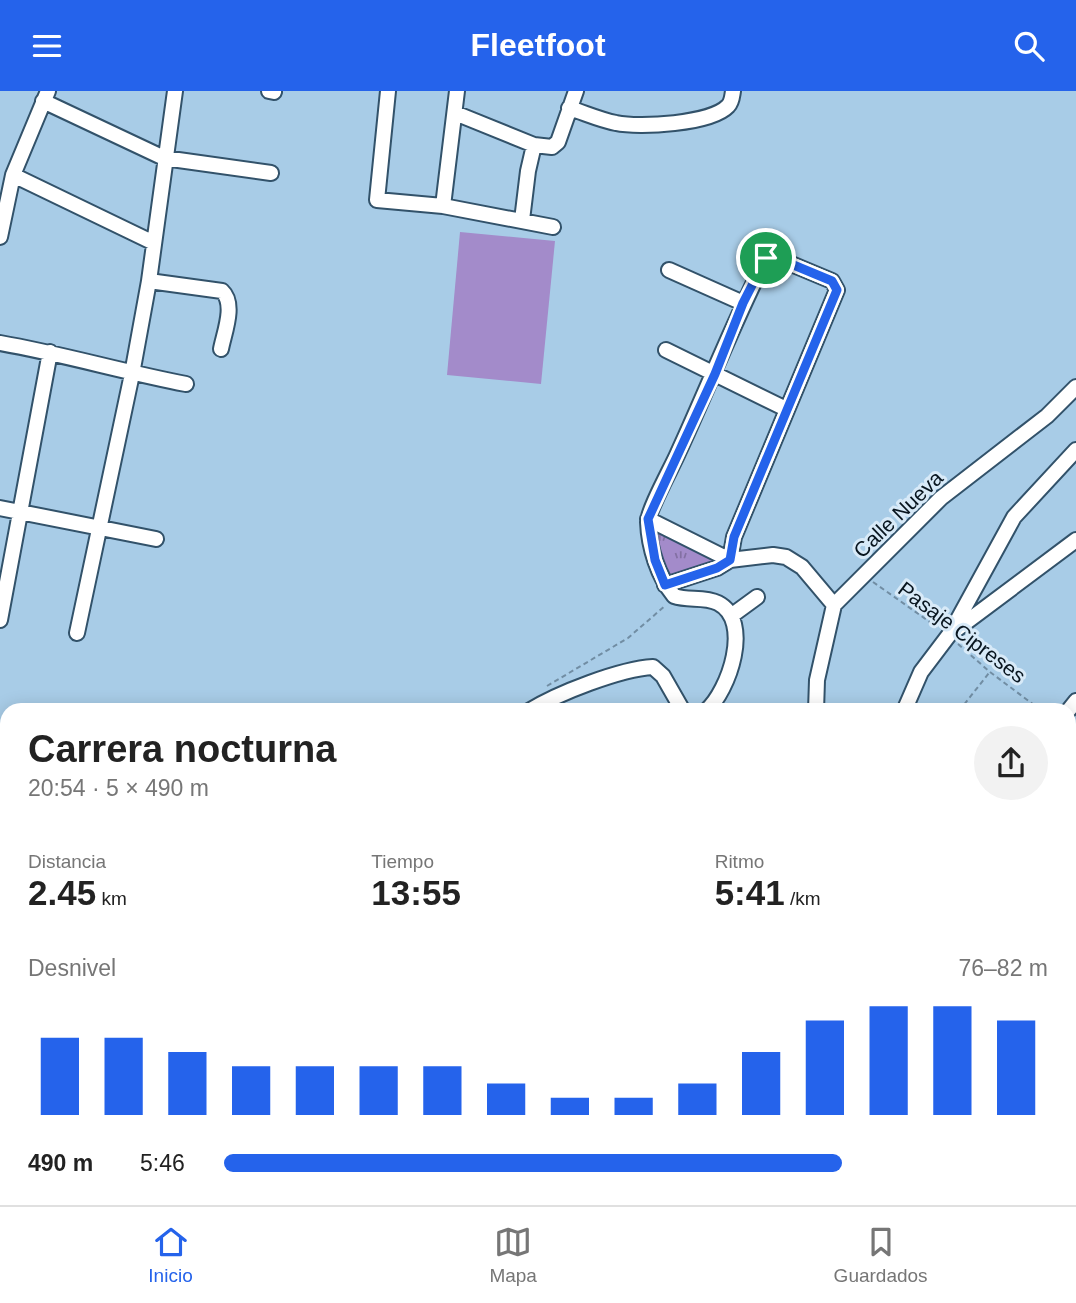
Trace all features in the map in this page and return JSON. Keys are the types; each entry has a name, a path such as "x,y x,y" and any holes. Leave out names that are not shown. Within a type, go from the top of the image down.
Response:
{"street":[{"path":"77,633 149,281 175,91"},
{"path":"269,91 274,92"},
{"path":"388,91 377,200 443,206 553,227"},
{"path":"443,206 457,91"},
{"path":"454,113 534,145 555,146 576,91"},
{"path":"569,108 618,124 690,122 726,109 733,91"},
{"path":"0,237 13,175 46,96 164,157 271,173"},
{"path":"522,220 534,145"},
{"path":"13,175 155,243"},
{"path":"713,703 722,693 730,673 736,631 731,616 717,603 670,590 655,560 648,519 715,374 743,303 766,258 772,256 832,281 837,290 734,537 730,560"},
{"path":"669,269 743,303"},
{"path":"149,281 222,291 227,296 229,305 220,349"},
{"path":"0,343 186,384"},
{"path":"666,350 786,409"},
{"path":"0,620 50,352"},
{"name":"Calle Nueva","path":"834,605 941,498 1047,416 1076,387"},
{"path":"907,703 921,672 949,635 1014,517 1074,453"},
{"path":"0,508 156,539"},
{"path":"648,519 730,560"},
{"path":"949,635 1076,540"},
{"path":"670,590 730,560 773,555 786,557 802,567 834,605 817,680 816,703"},
{"path":"731,616 757,597"},
{"path":"547,703 590,684 653,667 663,676 679,703"}],"path":[{"name":"Pasaje Cipreses","path":"864,576 949,635 990,672 1031,703"},
{"path":"543,689 628,638 670,590"},
{"path":"965,703 990,672"}],"green space":[{"path":"460,232 555,241 541,384 447,375"},
{"path":"660,532 716,558 716,561 668,576 664,573 656,534"}],"route":[{"path":"772,256 832,281 837,290 734,537 730,560 717,568 665,585 655,560 648,519 715,374 743,303 766,258 772,256"}]}
